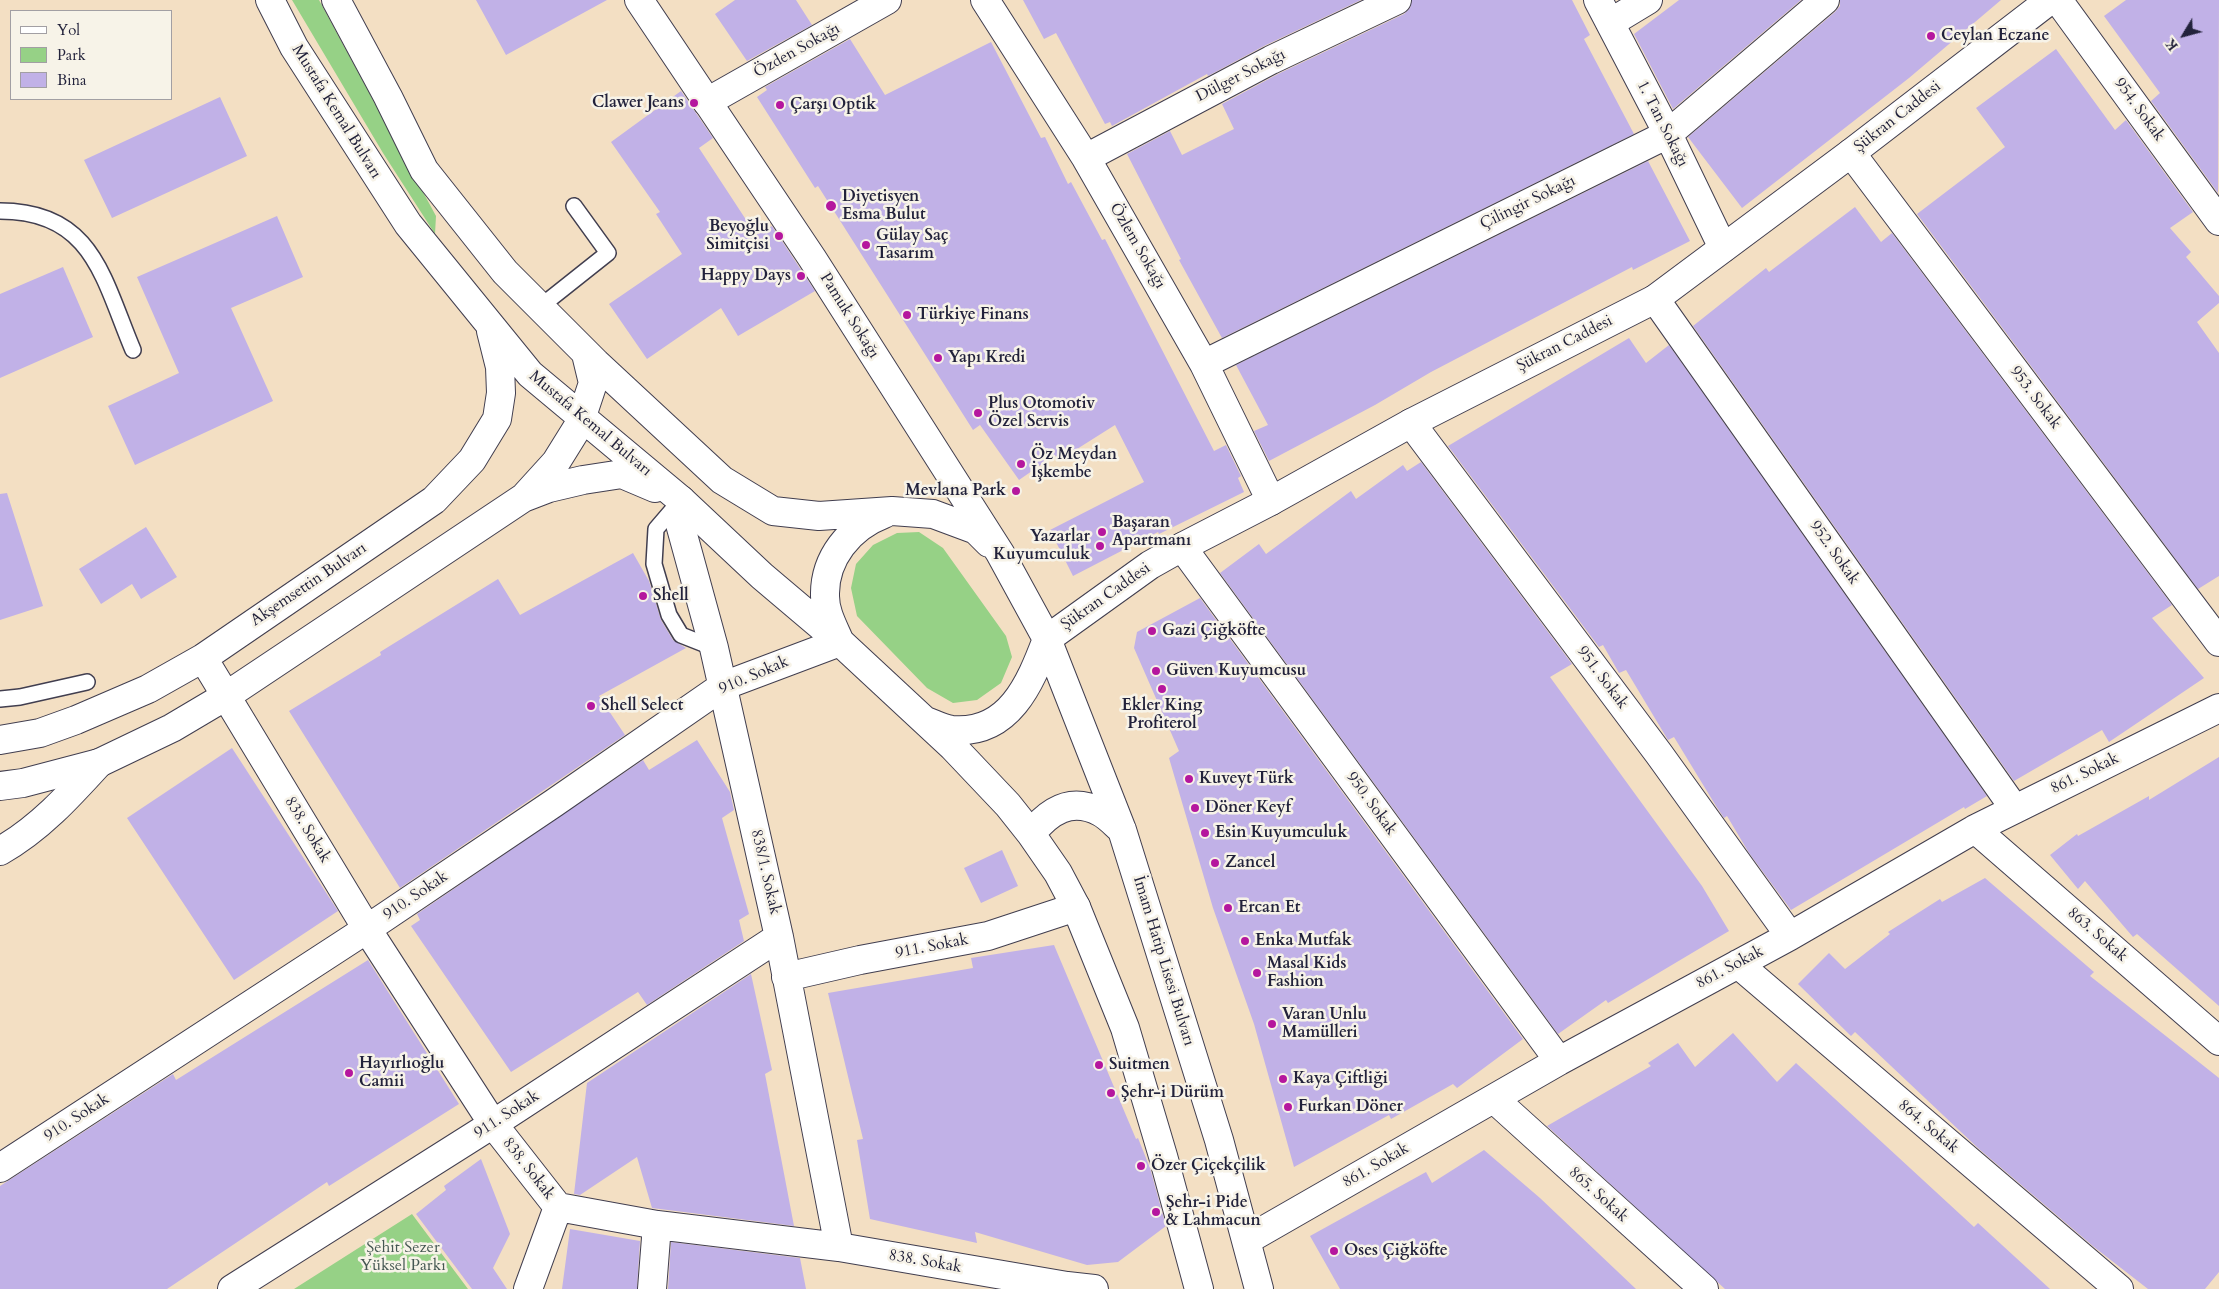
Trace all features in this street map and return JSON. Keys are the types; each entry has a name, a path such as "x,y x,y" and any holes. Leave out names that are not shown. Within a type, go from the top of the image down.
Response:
{"street":[{"name":"Mustafa Kemal Bulvarı","path":"270,0 294,47 408,224 530,374 681,500 762,576 840,642 922,720"},
{"path":"336,0 388,96 424,170 505,272 586,354 722,480 773,512 819,516 892,511 933,514 976,530 1000,553"},
{"name":"Pamuk Sokağı","path":"639,0 812,258 1000,553 1047,639"},
{"name":"Özden Sokağı","path":"707,102 888,0"},
{"name":"Özlem Sokağı","path":"985,0 1086,158 1204,364 1271,502"},
{"name":"Dülger Sokağı","path":"1086,158 1270,60 1397,0"},
{"path":"1604,12 1648,0"},
{"name":"Çilingir Sokağı","path":"1204,364 1668,134 1825,0"},
{"name":"Şükran Caddesi","path":"1047,639 1150,565 1182,547 1271,502 1411,423 1654,299 1851,153 2050,0"},
{"name":"954. Sokak","path":"2058,0 2219,221"},
{"name":"1. Tan Sokağı","path":"1604,12 1668,134 1724,248"},
{"name":"953. Sokak","path":"1851,153 2219,642"},
{"name":"952. Sokak","path":"1654,299 2014,808"},
{"name":"Akşemsettin Bulvarı","path":"0,740 40,733 76,720 148,689 203,658 434,500 472,460 497,420 502,393 498,359 489,325"},
{"path":"524,498 556,462 579,425 593,383 586,354"},
{"name":"951. Sokak","path":"1411,423 1658,754 1790,936"},
{"path":"0,786 22,783 99,763 172,728 226,696 524,498 549,488 622,474 681,500"},
{"name":"838/1. Sokak","path":"681,500 680,524 714,648 779,937 839,1247"},
{"path":"840,642 828,613 825,596 828,574 836,553 844,540 862,524 892,511"},
{"name":"950. Sokak","path":"1182,547 1560,1061"},
{"path":"922,720 950,730 973,730 997,720 1015,702 1031,680 1047,639"},
{"name":"İmam Hatip Lisesi Bulvarı","path":"1047,639 1122,830 1219,1140 1259,1289"},
{"name":"910. Sokak","path":"0,1168 367,929 723,686 840,642"},
{"name":"838. Sokak","path":"203,658 367,929 493,1124 558,1207 657,1225 839,1247 1094,1289"},
{"name":"861. Sokak","path":"1246,1240 1560,1061 1790,936 1974,829 2219,708"},
{"path":"922,720 984,779 1031,834 1058,873 1076,907 1124,1028 1163,1156 1199,1289"},
{"path":"0,851 11,845 56,810 99,763"},
{"path":"1031,834 1043,818 1070,806 1084,806 1101,812 1122,830"},
{"name":"863. Sokak","path":"1974,829 2219,1041"},
{"name":"911. Sokak","path":"786,977 860,960 988,936 1076,907"},
{"name":"911. Sokak","path":"232,1289 493,1124 779,937"},
{"name":"864. Sokak","path":"1738,964 2118,1289"},
{"name":"865. Sokak","path":"1494,1100 1704,1289"},
{"path":"528,1289 558,1207"},
{"path":"652,1289 657,1225"}],"lane":[{"path":"540,307 608,253 574,206"},
{"path":"0,211 19,211 50,218 74,234 95,259 133,350"},
{"path":"681,500 656,529 654,564 669,614 681,635 714,648"},
{"path":"0,698 20,697 87,682"}],"green space":[{"path":"292,0 319,0 436,216 435,234 383,153"},
{"path":"919,532 943,548 1006,636 1012,657 1001,683 977,700 953,703 927,688 857,616 851,588 856,564 873,545 897,533"},
{"name":"Şehit Sezer Yüksel Parkı","path":"412,1214 468,1289 294,1289"}],"building":[{"path":"476,0 607,0 506,55"},
{"path":"735,0 796,0 812,25 747,61 715,14"},
{"path":"1023,0 1361,0 1264,46 1208,76 1207,74 1112,126 1110,122 1105,124 1056,33 1044,39"},
{"path":"1412,0 1572,0 1590,35 1584,39 1634,134 1222,338 1179,260 1181,259 1127,154 1170,131 1182,155 1234,129 1222,104 1278,74 1404,14 1410,8"},
{"path":"1679,0 1801,0 1673,109 1634,34"},
{"path":"1840,0 2001,0 1909,78 1742,208 1688,137 1835,12 1840,6"},
{"path":"2126,0 2219,0 2218,193 2151,101 2160,93 2104,16"},
{"path":"850,39 885,95 991,42 1041,138 1045,137 1068,184 1071,182 1102,240 1105,239 1214,451 1226,445 1241,476 1238,478 1244,492 1159,534 1158,532 1073,576 1050,530 1144,482 1115,425 1058,461 1055,455 1019,480 980,425 973,430 818,186 815,188 757,97 767,90 765,87"},
{"path":"2056,49 2115,130 2126,120 2193,212 2170,228 2191,252 2186,257 2219,296 2219,303 2197,322 2219,353 2219,576 2198,589 1917,214 2005,147 1976,108"},
{"path":"681,91 713,138 699,148 756,235 772,226 815,291 738,336 721,308 647,359 609,304 682,254 656,214 660,212 611,142"},
{"path":"220,97 247,156 112,218 84,160"},
{"path":"1648,161 1690,241 1633,270 1632,267 1431,372 1375,405 1269,461 1254,431 1268,425 1236,365"},
{"path":"1855,207 1881,242 1892,233 2172,605 2152,618 2204,678 2109,742 2102,730 2014,781 1693,326 1766,268 1769,272"},
{"path":"277,216 303,277 231,308 273,401 135,465 108,406 179,373 137,277"},
{"path":"63,267 93,337 0,378 0,294"},
{"path":"1629,338 1646,363 1669,345 1987,796 1965,809 1964,807 1791,910 1749,853 1727,816 1724,818 1674,737 1668,740 1626,670 1619,673 1603,645 1599,647 1448,446"},
{"path":"1421,462 1572,664 1550,677 1702,886 1729,931 1608,1003 1606,1000 1558,1034 1220,573 1259,544 1266,554 1351,491 1356,499 1403,465 1407,471"},
{"path":"7,493 43,606 0,620 0,494"},
{"path":"146,527 177,577 141,599 132,584 101,604 79,569"},
{"path":"633,553 649,581 661,620 673,640 686,648 599,696 625,735 400,888 289,711 381,655 380,652 498,579 520,615"},
{"path":"1200,598 1523,1039 1457,1088 1453,1084 1391,1119 1389,1115 1294,1167 1254,1024 1213,908 1169,758 1179,751 1134,648 1137,632"},
{"path":"697,740 730,792 734,810 722,818 749,914 739,920 744,941 647,1005 638,992 511,1072 411,926 420,920 417,914 643,760 649,770"},
{"path":"232,748 338,911 234,980 127,818"},
{"path":"2219,757 2219,1006 2137,934 2133,937 2085,881 2078,889 2050,855 2077,834 2078,836 2149,796 2149,800"},
{"path":"1002,850 1018,886 981,903 964,868"},
{"path":"1985,878 2094,972 2090,976 2219,1078 2219,1272 2205,1289 2148,1289 2094,1247 1979,1149 1855,1032 1851,1036 1798,984 1829,953 1845,969 1890,934 1888,932 1940,899 1942,902"},
{"path":"1054,945 1150,1168 1166,1226 1118,1262 1087,1265 975,1232 977,1243 870,1219 857,1140 863,1139 828,993 973,968 971,958"},
{"path":"368,960 459,1104 329,1186 327,1182 167,1289 0,1289 0,1186 173,1074 176,1080"},
{"path":"751,974 772,1070 765,1074 794,1226 652,1208 637,1157 580,1195 574,1194 587,1083"},
{"path":"1733,1033 1777,1082 1796,1063 1974,1227 1978,1223 2050,1289 1725,1289 1547,1126 1651,1066 1648,1063 1678,1043 1695,1067"},
{"path":"1484,1150 1540,1198 1636,1289 1340,1289 1310,1236 1426,1172 1432,1183"},
{"path":"481,1159 510,1234 493,1268 507,1289 472,1289 416,1214 446,1190 444,1186"},
{"path":"570,1229 640,1241 637,1289 562,1289"},
{"path":"671,1242 800,1258 806,1289 668,1289"}],"place":[{"name":"Ceylan Eczane","path":"1931,36"},
{"name":"Clawer Jeans","path":"694,103"},
{"name":"Çarşı Optik","path":"780,105"},
{"name":"Diyetisyen Esma Bulut","path":"831,206"},
{"name":"Beyoğlu Simitçisi","path":"779,236"},
{"name":"Gülay Saç Tasarım","path":"866,245"},
{"name":"Happy Days","path":"801,276"},
{"name":"Türkiye Finans","path":"907,315"},
{"name":"Yapı Kredi","path":"938,358"},
{"name":"Plus Otomotiv Özel Servis","path":"978,413"},
{"name":"Öz Meydan İşkembe","path":"1021,464"},
{"name":"Mevlana Park","path":"1016,491"},
{"name":"Başaran Apartmanı","path":"1102,532"},
{"name":"Yazarlar Kuyumculuk","path":"1100,546"},
{"name":"Shell","path":"643,596"},
{"name":"Gazi Çiğköfte","path":"1152,631"},
{"name":"Güven Kuyumcusu","path":"1156,671"},
{"name":"Ekler King Profiterol","path":"1162,689"},
{"name":"Shell Select","path":"591,706"},
{"name":"Kuveyt Türk","path":"1189,779"},
{"name":"Döner Keyf","path":"1195,808"},
{"name":"Esin Kuyumculuk","path":"1205,833"},
{"name":"Zancel","path":"1215,863"},
{"name":"Ercan Et","path":"1228,908"},
{"name":"Enka Mutfak","path":"1245,941"},
{"name":"Masal Kids Fashion","path":"1257,973"},
{"name":"Varan Unlu Mamülleri","path":"1272,1024"},
{"name":"Suitmen","path":"1099,1065"},
{"name":"Hayırlıoğlu Camii","path":"349,1073"},
{"name":"Kaya Çiftliği","path":"1283,1079"},
{"name":"Şehr-i Dürüm","path":"1111,1093"},
{"name":"Furkan Döner","path":"1288,1107"},
{"name":"Özer Çiçekçilik","path":"1141,1166"},
{"name":"Şehr-i Pide & Lahmacun","path":"1156,1212"},
{"name":"Oses Çiğköfte","path":"1334,1251"}]}
